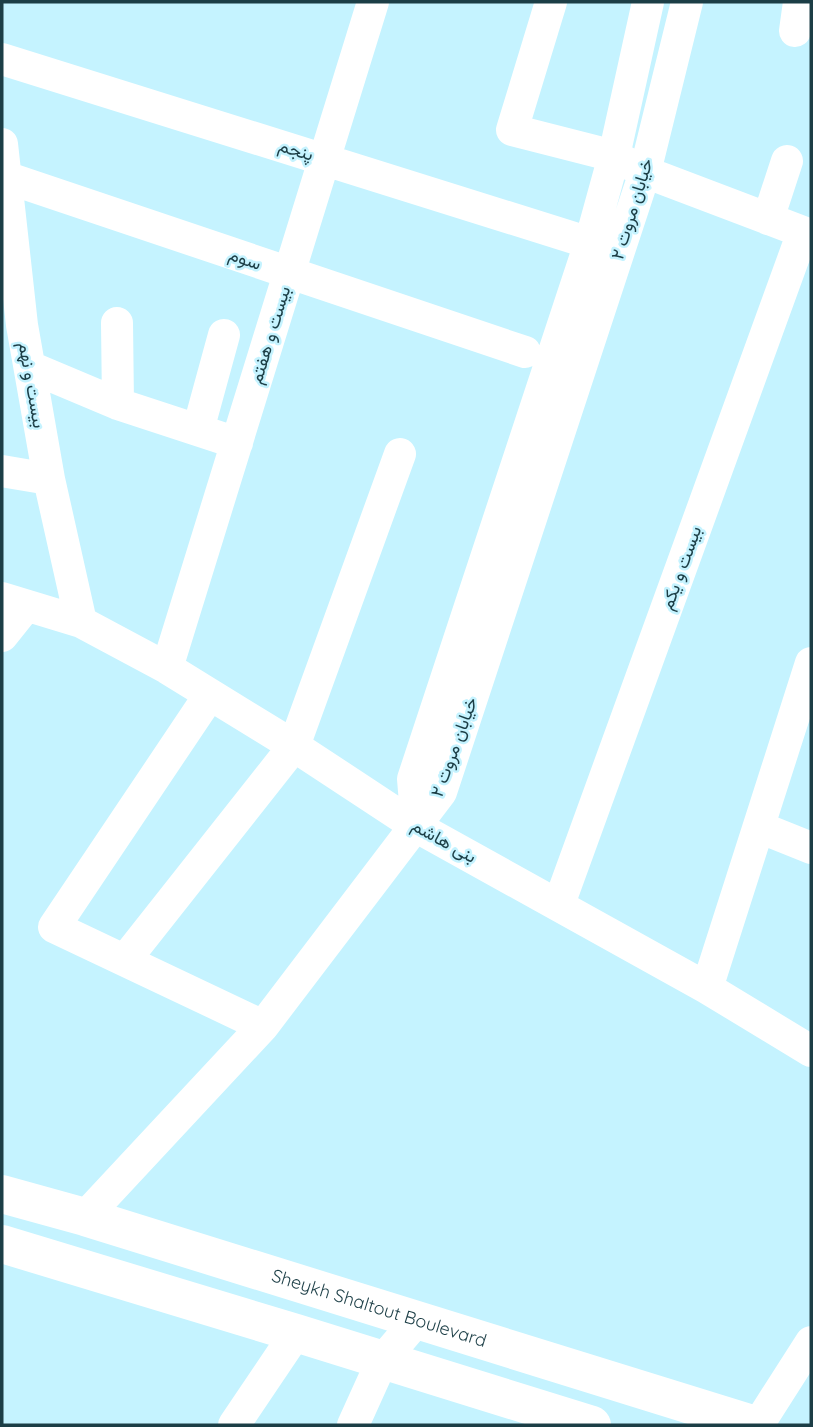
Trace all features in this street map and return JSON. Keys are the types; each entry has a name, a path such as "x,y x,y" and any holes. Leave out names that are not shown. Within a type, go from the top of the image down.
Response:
{"main road":[{"name":"Sheykh Shaltout Boulevard","path":"2,1194 85,1217 756,1425"},
{"path":"2,1244 592,1425"}],"street":[{"name":"بیست و هفتم","path":"167,668 373,2"},
{"path":"551,2 512,130 614,156 645,172 807,233"},
{"name":"خیابان مروت ۲","path":"417,827 413,779 590,243 614,156 649,2"},
{"name":"خیابان مروت ۲","path":"417,827 441,792 645,172 687,2"},
{"name":"پنجم","path":"2,59 590,243"},
{"name":"بیست و نهم","path":"2,144 12,323 30,367 49,480 81,622"},
{"path":"768,219 787,161"},
{"name":"سوم","path":"5,177 525,352"},
{"name":"بیست و یکم","path":"559,904 807,233"},
{"path":"117,323 118,404"},
{"path":"198,430 224,335"},
{"path":"30,367 118,404 237,443"},
{"path":"125,960 294,746 400,454"},
{"path":"2,471 49,480"},
{"path":"2,636 14,602"},
{"name":"بنی هاشم","path":"14,602 81,622 167,668 294,746 417,827 707,988 811,1051"},
{"path":"707,988 806,694 811,663"},
{"path":"209,696 54,927 264,1026"},
{"path":"85,1217 264,1026 417,827"},
{"path":"759,827 811,848"},
{"path":"353,1425 382,1361 416,1320"},
{"path":"234,1425 296,1333"},
{"path":"756,1425 811,1342"}]}
